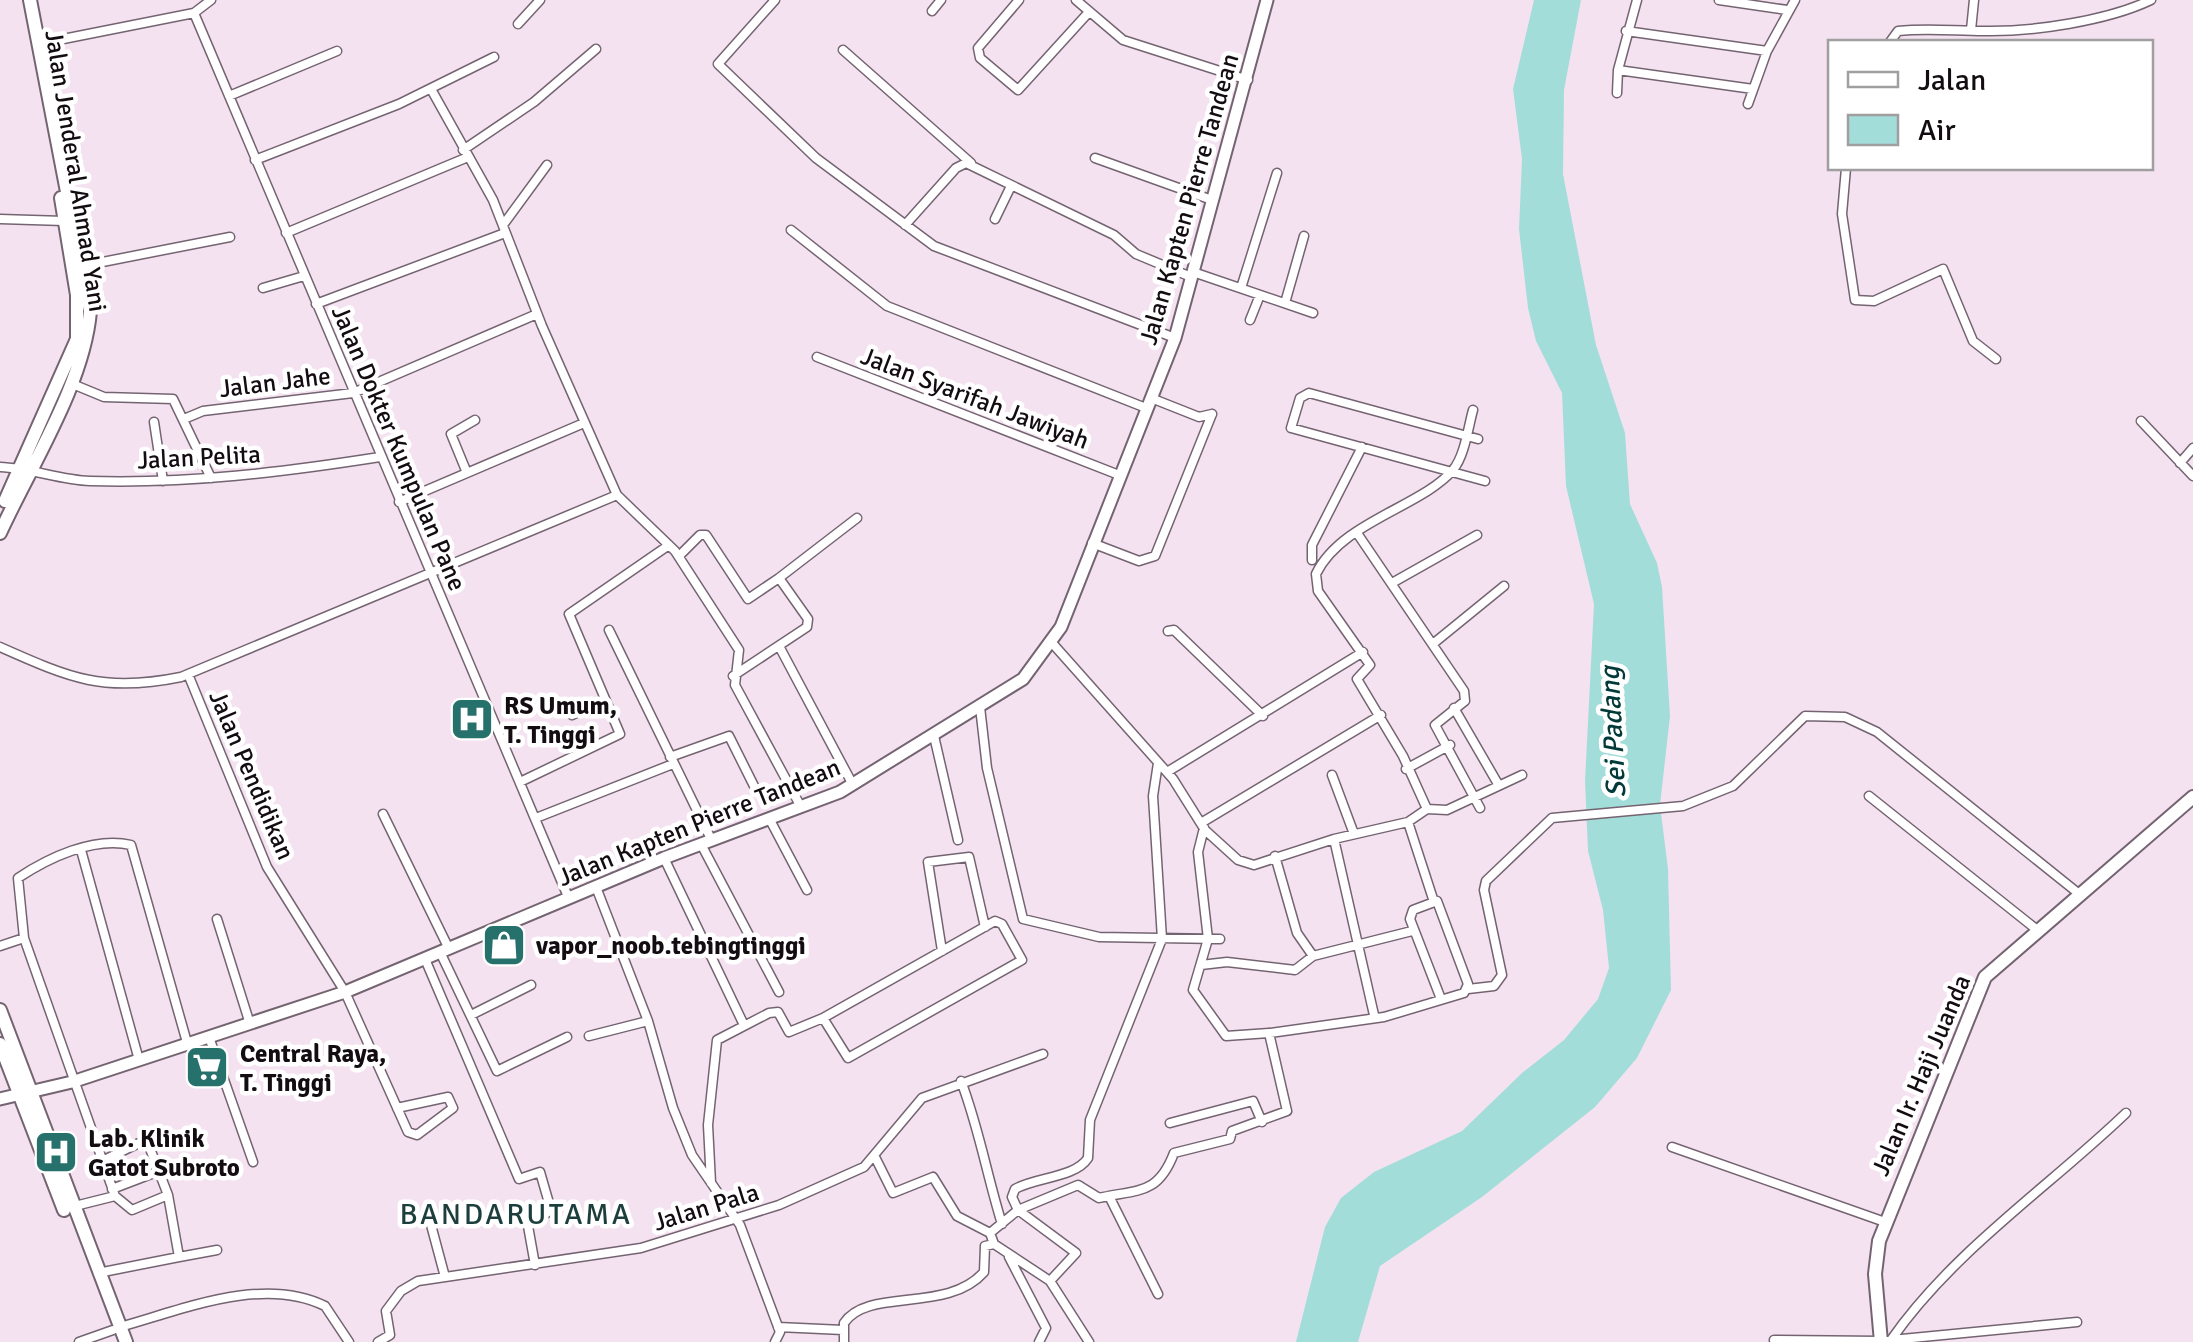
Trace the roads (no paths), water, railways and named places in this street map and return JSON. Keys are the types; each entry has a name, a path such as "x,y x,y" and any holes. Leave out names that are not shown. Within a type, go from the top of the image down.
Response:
{"main road":[{"name":"Jalan Jenderal Ahmad Yani","path":"0,512 70,383 88,341 90,311 65,201 28,0"},
{"name":"Jalan Kapten Pierre Tandean","path":"0,1100 188,1046 345,992 664,858 802,808 853,784 1023,679 1053,644 1175,338 1267,0"},
{"name":"Jalan Jenderal Ahmad Yani","path":"0,533 77,339 77,295 64,221 65,201"},
{"name":"Jalan Ir. Haji Juanda","path":"1885,1341 1875,1274 1884,1222 1985,977 2193,796"},
{"path":"0,1010 23,1094 117,1333 126,1342"},
{"path":"0,1044 72,1207 117,1333"}],"street":[{"path":"36,45 194,13 212,0"},
{"path":"518,24 540,0"},
{"path":"775,0 720,61 720,68 816,158 941,250 1175,338"},
{"path":"932,11 941,0"},
{"path":"1019,0 978,48 980,58 1018,90 1088,12"},
{"path":"1076,0 1123,40 1248,80"},
{"path":"1618,94 1618,70 1637,0"},
{"path":"1719,0 1787,10"},
{"path":"1748,104 1767,51 1795,0"},
{"path":"1971,30 1974,0"},
{"path":"1892,40 1898,32 1971,30 2108,16 2150,0"},
{"name":"Jalan Dokter Kumpulan Pane","path":"194,13 568,899"},
{"path":"1626,31 1767,51"},
{"path":"286,232 466,154 596,49"},
{"path":"230,96 337,50"},
{"path":"844,50 974,166"},
{"path":"255,160 430,90 494,57"},
{"path":"1618,70 1753,89"},
{"path":"430,90 504,229 617,496 679,556 740,650 734,676 743,702 802,808"},
{"path":"1094,158 1212,200"},
{"path":"905,226 956,168 966,163 1114,235 1136,254 1313,313"},
{"path":"316,304 504,229 547,165"},
{"path":"1846,170 1842,214 1854,300 1874,301 1943,269 1973,340 1996,359"},
{"path":"1241,288 1277,173"},
{"path":"995,219 1010,186"},
{"path":"0,219 64,221"},
{"path":"791,230 887,306 1148,403 1199,417 1212,414 1161,544 1148,561 1092,544"},
{"path":"82,266 230,236"},
{"path":"1285,304 1304,236"},
{"path":"263,288 304,276"},
{"path":"1250,320 1260,295"},
{"name":"Jalan Jahe","path":"184,419 203,410 353,392 537,314"},
{"name":"Jalan Syarifah Jawiyah","path":"816,357 1118,475"},
{"path":"70,383 104,397 168,396 184,419 211,478"},
{"path":"1478,439 1309,393 1300,398 1290,428 1484,481"},
{"path":"1427,809 1381,715 1357,679 1369,668 1363,652 1315,581 1320,566 1357,533 1451,472 1473,410"},
{"path":"467,473 451,434 475,420"},
{"path":"2141,421 2193,476"},
{"path":"154,422 163,480"},
{"path":"399,502 584,423"},
{"path":"1312,560 1312,545 1362,448"},
{"path":"2180,464 2193,448"},
{"name":"Jalan Pelita","path":"0,467 86,481 163,480 277,473 380,457"},
{"path":"0,647 65,675 108,686 151,683 188,674 617,496"},
{"path":"679,556 698,537 706,535 751,600 856,518"},
{"path":"1357,533 1464,690 1464,701 1435,724 1450,745 1480,808"},
{"path":"1392,584 1478,535"},
{"path":"520,782 620,734 569,614 669,545"},
{"path":"734,676 809,622 779,578"},
{"path":"1434,643 1504,586"},
{"path":"609,630 779,992"},
{"path":"1168,631 1174,630 1199,652 1263,716"},
{"path":"1053,644 1167,772 1202,826 1238,860 1254,865 1334,839 1408,822 1427,809 1446,810 1522,775"},
{"path":"779,646 853,784"},
{"path":"1167,772 1363,652"},
{"name":"Jalan Pendidikan","path":"188,674 267,867 345,992 408,1132 414,1136 446,1115 452,1100 440,1097 398,1108"},
{"path":"572,715 604,700"},
{"path":"980,707 987,768 1023,919 1083,936 1220,939"},
{"path":"1454,708 1498,784"},
{"path":"1381,715 1202,826 1198,852 1208,939 1193,990 1226,1036 1270,1033 1374,1015 1384,1017 1468,990 1494,986 1502,975 1484,890 1489,875 1552,818 1683,806 1732,786 1804,716 1845,717 1877,732 2078,893"},
{"path":"536,818 726,734 732,738 755,788"},
{"path":"934,736 958,840"},
{"path":"1406,769 1450,745"},
{"path":"1050,1281 1076,1253 1018,1210 1012,1198 1015,1189 1049,1175 1076,1170 1088,1158 1090,1120 1162,939 1154,796 1158,763"},
{"path":"1332,775 1354,834"},
{"path":"1868,796 2036,929"},
{"path":"383,814 498,1071 567,1037"},
{"path":"770,820 807,890"},
{"path":"1408,822 1468,990"},
{"path":"1334,839 1374,1015"},
{"path":"168,1195 132,1210 114,1193 24,938 18,878 54,856 131,845 188,1046"},
{"path":"81,850 139,1060"},
{"path":"1275,856 1298,933 1313,956"},
{"path":"664,858 744,1023"},
{"path":"942,951 928,862 969,858 986,927"},
{"path":"596,887 648,1021 673,1108 692,1155 736,1218 778,1327 776,1342"},
{"path":"1434,902 1413,910 1412,931 1441,1000"},
{"path":"217,919 250,1024"},
{"path":"711,1183 708,1126 715,1045 744,1023 778,1012 789,1032 824,1018 995,921 1002,924 1022,962 848,1058 824,1018"},
{"path":"1201,965 1227,962 1295,970 1313,956 1412,931"},
{"path":"0,946 24,938"},
{"path":"424,959 519,1179 540,1172 550,1210 528,1226 535,1265"},
{"path":"471,1016 531,986"},
{"path":"589,1036 648,1021"},
{"path":"1232,1131 1288,1112 1270,1033"},
{"path":"209,1037 253,1162"},
{"name":"Jalan Pala","path":"378,1342 393,1338 386,1311 401,1291 418,1281 641,1248 822,1189 852,1175 875,1157 914,1104 962,1082 1042,1054"},
{"path":"962,1082 978,1126 979,1149 1002,1224"},
{"path":"1170,1123 1255,1101 1262,1122"},
{"path":"990,1233 1018,1210 1072,1186 1093,1196 1149,1188 1169,1170 1174,1152 1230,1139 1232,1131 1225,1108"},
{"path":"1885,1341 1983,1240 2126,1113"},
{"path":"102,1161 145,1144 152,1150 168,1195 179,1257"},
{"path":"1672,1147 1884,1222"},
{"path":"875,1157 893,1193 932,1177 957,1216 990,1233 994,1244 1050,1281 1090,1342"},
{"path":"72,1207 114,1193 158,1171"},
{"path":"1109,1196 1158,1294"},
{"path":"426,1210 446,1277"},
{"path":"844,1342 846,1318 858,1311 961,1291 984,1272 985,1246 994,1244"},
{"path":"98,1272 217,1250"},
{"path":"1007,1253 1046,1328 1039,1342"},
{"path":"79,1342 236,1297 272,1294 325,1306 348,1342"},
{"path":"1774,1340 1885,1341 2077,1322"},
{"path":"778,1327 843,1330"}],"water":[{"name":"Sei Padang","path":"1534,0 1581,0 1564,90 1563,174 1596,345 1625,433 1630,504 1657,563 1662,587 1670,716 1660,805 1668,869 1671,990 1637,1058 1595,1107 1482,1197 1380,1266 1358,1342 1296,1342 1325,1227 1341,1198 1374,1172 1462,1131 1522,1073 1564,1040 1598,999 1609,968 1603,910 1588,851 1585,781 1594,604 1566,486 1562,393 1536,341 1519,229 1522,159 1513,89"}],"place":[{"name":"RS Umum, T. Tinggi","path":"472,719"},
{"name":"vapor_noob.tebingtinggi","path":"504,945"},
{"name":"Central Raya, T. Tinggi","path":"207,1067"},
{"name":"Lab. Klinik Gatot Subroto","path":"56,1152"}],"district":[{"name":"BANDARUTAMA","path":"516,1214"}]}
